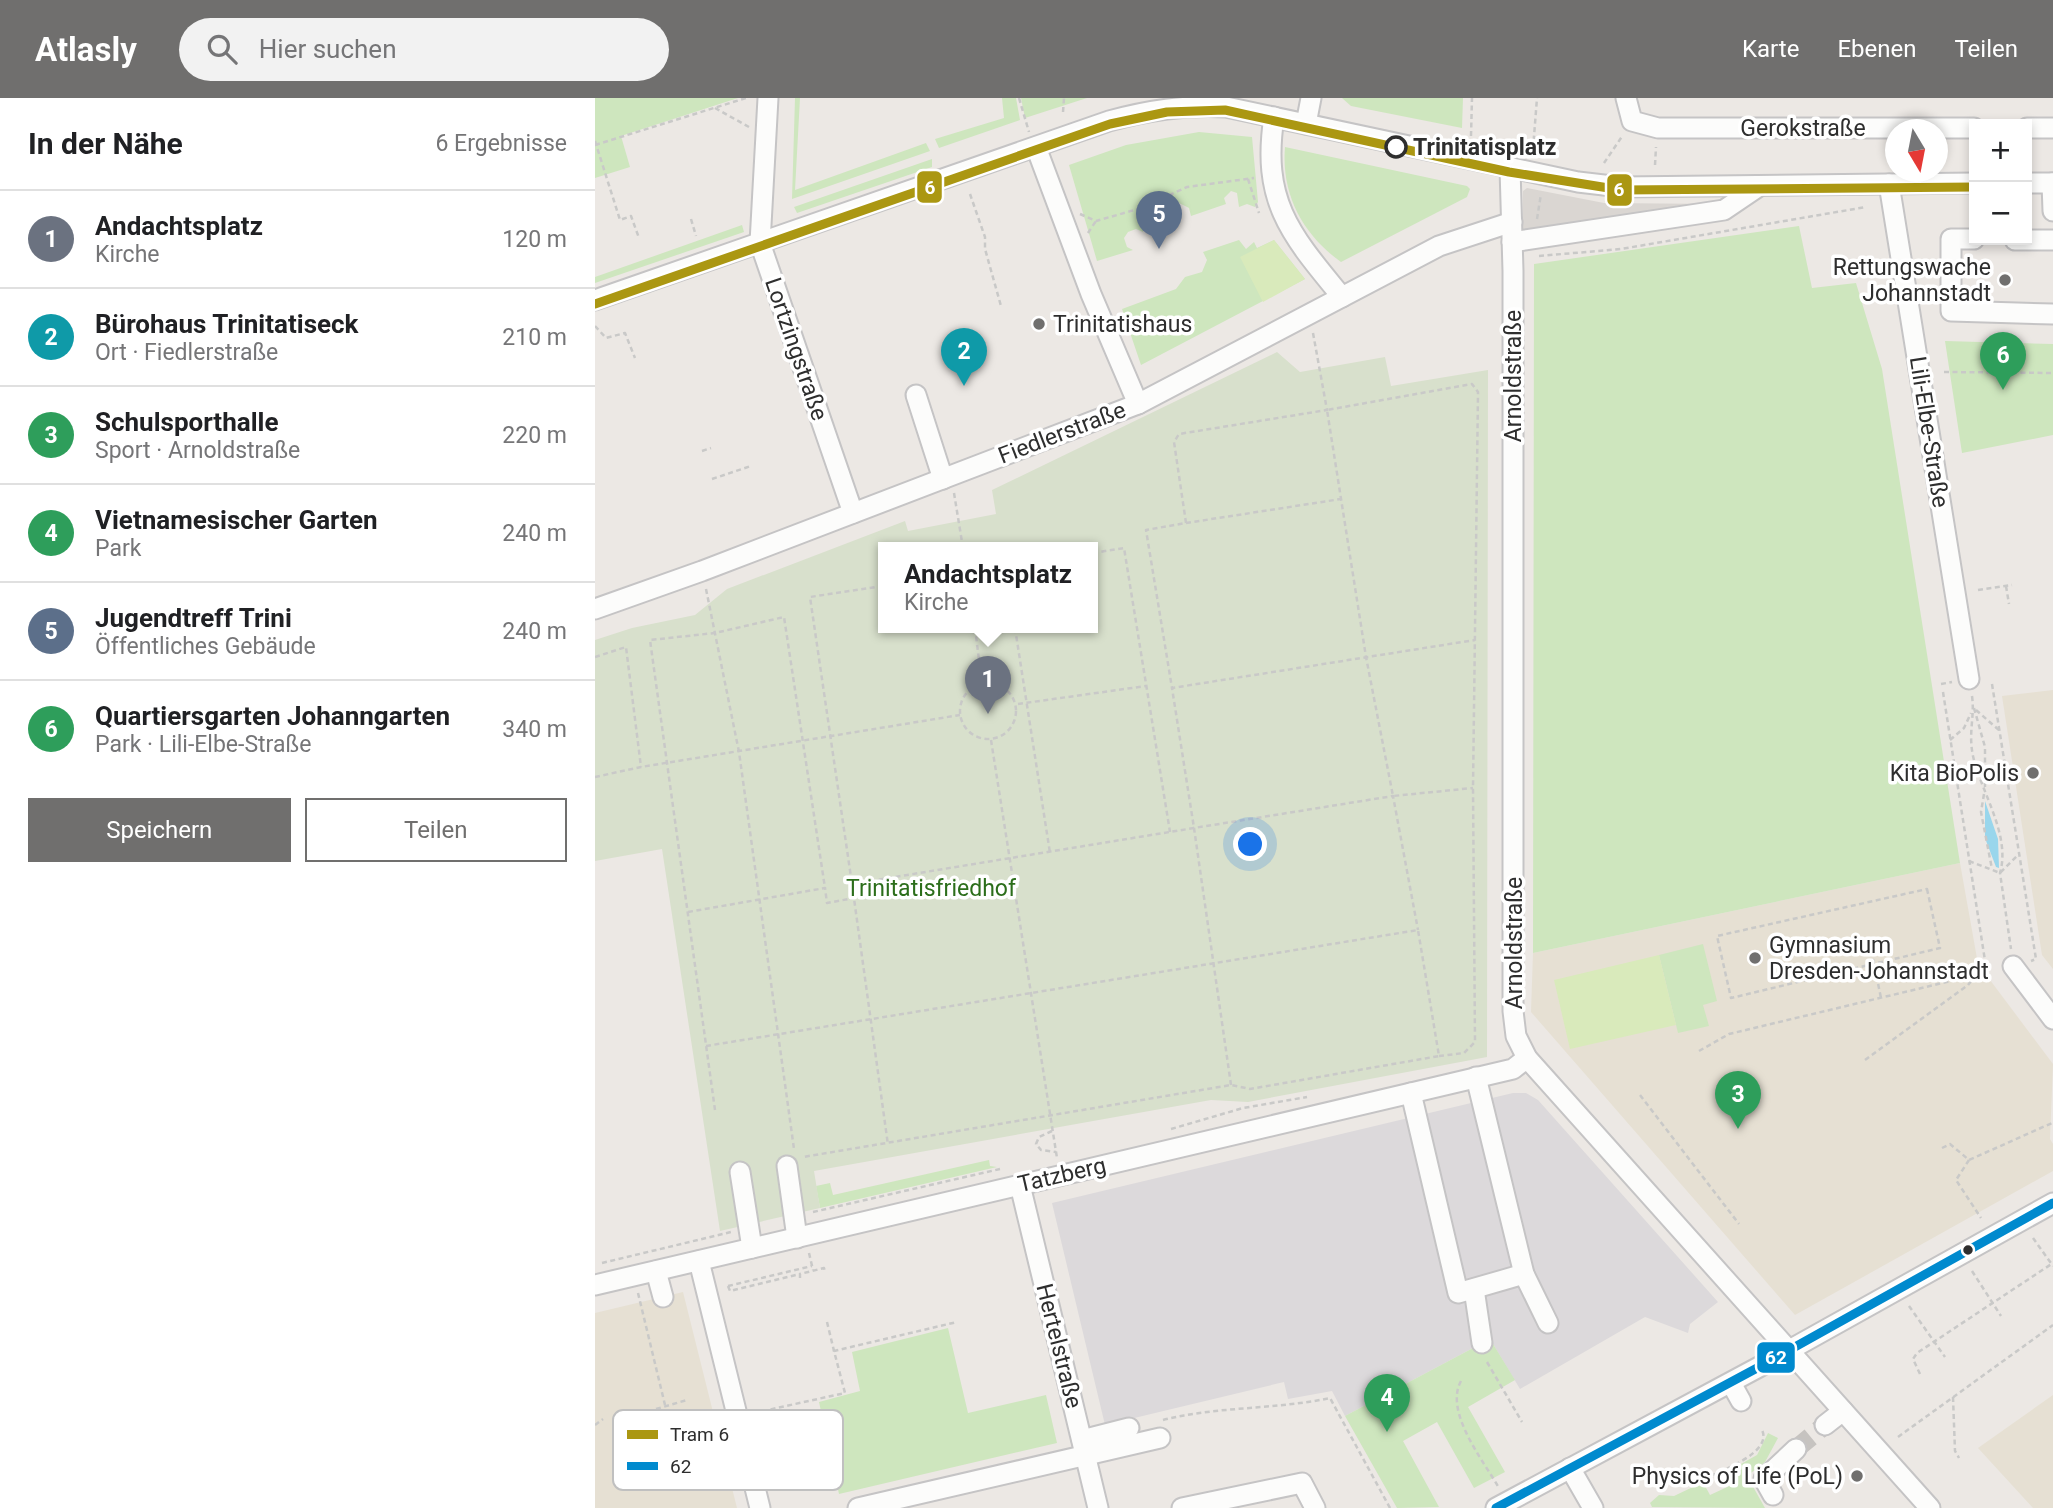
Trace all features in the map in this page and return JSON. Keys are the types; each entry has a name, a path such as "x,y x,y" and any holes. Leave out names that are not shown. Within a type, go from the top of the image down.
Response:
{"street":[{"name":"Lortzingstraße","path":"768,98 760,243 853,513"},
{"path":"1306,124 1311,98"},
{"path":"1626,98 1632,121"},
{"path":"595,300 1109,121 1145,111 1188,105 1226,107 1510,169 1621,187 1969,183"},
{"path":"1274,117 1271,173 1278,206 1297,242 1342,296"},
{"name":"Gerokstraße","path":"1632,121 1658,128 1969,128"},
{"path":"2032,128 2053,128"},
{"path":"1036,148 1138,404"},
{"path":"1510,169 1512,222"},
{"path":"2032,183 2052,183 2053,211"},
{"name":"Lili-Elbe-Straße","path":"1889,184 1969,679"},
{"path":"1513,242 1724,210 1759,187"},
{"name":"Arnoldstraße","path":"1512,222 1513,1011 1516,1036 1527,1058 1930,1508"},
{"name":"Fiedlerstraße","path":"595,608 702,571 1138,404 1439,246 1512,222"},
{"path":"1969,239 1951,239 1951,311 2053,314"},
{"path":"2032,240 2053,240"},
{"path":"916,395 947,477"},
{"path":"2013,965 2053,1019"},
{"name":"Tatzberg","path":"595,1285 752,1248 803,1245 1020,1185 1513,1069 1527,1058"},
{"path":"1476,1077 1524,1274 1548,1323"},
{"path":"1411,1093 1458,1293 1524,1274"},
{"path":"787,1166 803,1245"},
{"path":"740,1172 752,1248"},
{"name":"Hertelstraße","path":"1020,1185 1098,1508"},
{"path":"1501,1505 1731,1382 2053,1203"},
{"path":"699,1261 736,1410"},
{"path":"656,1271 663,1297"},
{"path":"1474,1289 1482,1343"},
{"path":"1731,1382 1741,1401"},
{"path":"1825,1425 1843,1410"},
{"path":"857,1508 1058,1462 1129,1428"},
{"path":"1084,1448 1160,1438"},
{"path":"1773,1495 1764,1479 1796,1449"},
{"path":"1570,1468 1593,1508"},
{"path":"1181,1508 1302,1483 1315,1508"},
{"path":"756,1490 760,1508"}],"path":[{"path":"639,238 631,216 620,220 596,143 746,98"},
{"path":"1019,98 1026,125"},
{"path":"1063,112 1064,98"},
{"path":"1471,135 1472,98"},
{"path":"1533,149 1537,98"},
{"path":"715,108 765,136"},
{"path":"1604,163 1632,121"},
{"path":"1057,202 1096,221 1138,209 1187,187 1212,181 1248,179 1271,173"},
{"path":"1248,179 1259,213"},
{"path":"1537,223 1542,191"},
{"path":"970,194 985,237 985,249 997,281 996,294 1001,306"},
{"path":"1538,251 1539,258 1621,249 1866,207"},
{"path":"1138,209 1150,224"},
{"path":"691,219 696,236"},
{"path":"1310,314 1366,657 1439,1056"},
{"path":"595,326 606,338 625,333 635,358"},
{"path":"1944,372 2053,373"},
{"path":"702,571 739,752 795,1158 888,1145 1231,1086 1250,1089 1464,1053 1475,1042 1472,788 1478,392 1472,384 1179,434 1174,442 1186,523"},
{"path":"702,452 711,448"},
{"path":"712,479 751,466"},
{"path":"947,477 962,542"},
{"path":"1231,1086 1215,965 1146,530 1341,499"},
{"path":"1098,551 1124,548 1170,832"},
{"path":"1978,590 2012,584"},
{"path":"2006,586 2009,604"},
{"path":"878,587 810,597 888,1145"},
{"path":"715,1110 650,640 715,633 784,617 805,740 827,903 854,898"},
{"path":"976,633 982,684"},
{"path":"1016,633 1050,853"},
{"path":"1172,688 1475,640"},
{"path":"595,657 626,647 641,767"},
{"path":"1969,679 1985,747 1987,773 1980,812 1992,869"},
{"path":"982,684 1009,691 1016,704 1016,720 1006,734 991,740 977,737 965,728 960,715 962,701 970,690 982,684"},
{"path":"1992,684 2036,959"},
{"path":"1016,704 1146,686"},
{"path":"1943,692 1986,967"},
{"path":"1974,707 2000,731"},
{"path":"1950,740 1964,729 1974,707"},
{"path":"1974,707 1969,730 2000,839 2003,864 2000,873 2013,965"},
{"path":"595,777 641,767 960,715"},
{"path":"991,740 1057,1154 1041,1150 1036,1144 1039,1137 1052,1132"},
{"path":"852,884 1393,796 1472,788"},
{"path":"2000,873 2019,854"},
{"path":"1969,861 2000,873"},
{"path":"688,912 825,888"},
{"path":"1927,889 1940,948 1873,960 1731,998 1717,936 1927,889"},
{"path":"706,1046 871,1022 1418,930"},
{"path":"1873,960 1881,998"},
{"path":"1699,1051 1729,1034 1976,975 1968,985 1865,1060"},
{"path":"1640,1096 1739,1224"},
{"path":"1981,1218 1955,1180 1969,1160 2053,1123"},
{"path":"1943,1148 1950,1144 1969,1160"},
{"path":"1920,1374 1913,1359 2053,1264 2033,1238"},
{"path":"803,1245 813,1268"},
{"path":"813,1268 800,1276 730,1291 728,1286 813,1268 824,1268 825,1272"},
{"path":"1972,1271 2001,1316"},
{"path":"637,1292 665,1405"},
{"path":"1909,1306 1945,1357"},
{"path":"772,1409 845,1393 827,1322"},
{"path":"834,1351 957,1322"},
{"path":"1898,1437 2053,1325"},
{"path":"1482,1343 1486,1360 1522,1422"},
{"path":"1461,1381 1455,1397 1458,1414 1501,1505"},
{"path":"1953,1397 1955,1451 1959,1458"},
{"path":"1129,1428 1189,1413 1290,1406 1330,1398 1390,1508"},
{"path":"656,1409 687,1400"},
{"path":"595,1425 603,1419"},
{"path":"1704,1479 1756,1453 1763,1443 1762,1430"}],"shaded area":[{"path":"1527,188 1604,203 1719,204 1523,231 1523,191"},
{"name":"Kita BioPolis","path":"2053,690 2053,969 2042,955 2002,696"},
{"path":"1960,863 1978,964 2053,1064 2050,1139 2053,1144 2053,1171 1795,1315 1531,1012 1533,953"},
{"path":"1513,1093 1526,1093 1538,1100 1718,1302 1690,1324 1688,1333 1645,1317 1520,1389 1490,1339 1345,1416 1332,1391 1288,1399 1284,1382 1105,1425 1052,1203"},
{"path":"683,1292 712,1410 613,1410 613,1490 732,1490 737,1508 595,1508 595,1313"},
{"path":"2053,1395 2053,1508 2033,1508 1978,1448"}],"green space":[{"path":"595,98 738,98 621,136 630,167 595,178"},
{"path":"795,98 800,98 795,190 926,143 930,151 792,199"},
{"path":"1002,98 1016,98 1020,120 939,148 935,139 1004,118"},
{"path":"1021,98 1087,98 1025,118"},
{"path":"1342,98 1463,98 1462,128 1351,106"},
{"path":"1199,132 1252,137 1258,202 1255,207 1247,204 1239,207 1237,193 1231,191 1224,198 1226,204 1191,216 1189,208 1177,202 1158,208 1153,221 1156,224 1144,226 1143,232 1136,229 1128,232 1124,238 1127,247 1133,250 1097,261 1069,165 1126,145"},
{"path":"1285,147 1467,186 1470,189 1467,197 1341,262 1316,239 1297,212 1287,181"},
{"path":"932,159 932,167 797,213 794,207"},
{"path":"742,225 744,232 595,283 595,277"},
{"path":"1799,226 1812,288 1856,283 1882,369 1960,863 1533,953 1534,264"},
{"path":"1239,240 1246,249 1254,242 1257,248 1274,240 1305,279 1141,365 1122,309 1176,289 1185,277 1202,272 1207,260 1203,252"},
{"path":"1274,240 1305,279 1263,302 1240,257"},
{"path":"1945,341 2053,344 2053,435 1962,453"},
{"name":"Trinitatisfriedhof","path":"1277,352 1300,372 1385,357 1391,386 1488,370 1487,1057 1248,1102 1211,1100 814,1171 820,1208 720,1231 662,849 595,861 595,640 632,628 695,615 727,589 905,521 908,531 996,514 992,490"},
{"path":"1703,944 1717,1001 1703,1005 1709,1026 1678,1033 1659,955"},
{"path":"1659,955 1676,1025 1570,1049 1554,980"},
{"path":"989,1160 990,1166 997,1167 820,1208 816,1186 830,1183 833,1195"},
{"path":"948,1328 968,1413 1046,1395 1057,1443 839,1494 838,1490 843,1490 843,1410 821,1410 819,1402 860,1391 852,1352"},
{"path":"1490,1339 1515,1380 1468,1407 1505,1472 1474,1488 1437,1422 1403,1441 1439,1507 1397,1508 1345,1416"},
{"path":"1768,1433 1778,1438 1765,1462 1747,1476 1765,1508 1652,1507 1650,1503 1659,1495 1674,1496 1695,1486 1692,1478 1699,1475 1710,1495 1738,1482 1732,1469 1757,1455"}],"water":[{"path":"1985,801 1998,839 1999,868 1996,867 1985,838"}],"tunnel":[{"path":"1796,1449 1825,1425"}],"tram line":[{"name":"6","path":"595,304 1110,124 1167,112 1225,110 1509,172 1621,190 1969,187"}],"transit line":[{"name":"62","path":"1496,1508 1759,1367 2053,1203"}],"place":[{"name":"Trinitatisplatz","path":"1396,147"},
{"name":"Jugendtreff Trini","path":"1159,249"},
{"name":"Rettungswache Johannstadt","path":"2005,280"},
{"name":"Trinitatishaus","path":"1039,324"},
{"name":"Bürohaus Trinitatiseck","path":"964,386"},
{"name":"Quartiersgarten Johanngarten","path":"2003,390"},
{"name":"Andachtsplatz","path":"988,714"},
{"name":"Kita BioPolis","path":"2033,773"},
{"name":"Gymnasium Dresden-Johannstadt","path":"1755,958"},
{"name":"Schulsporthalle","path":"1738,1129"},
{"name":"Vietnamesischer Garten","path":"1387,1432"},
{"name":"Physics of Life (PoL)","path":"1857,1476"}]}
